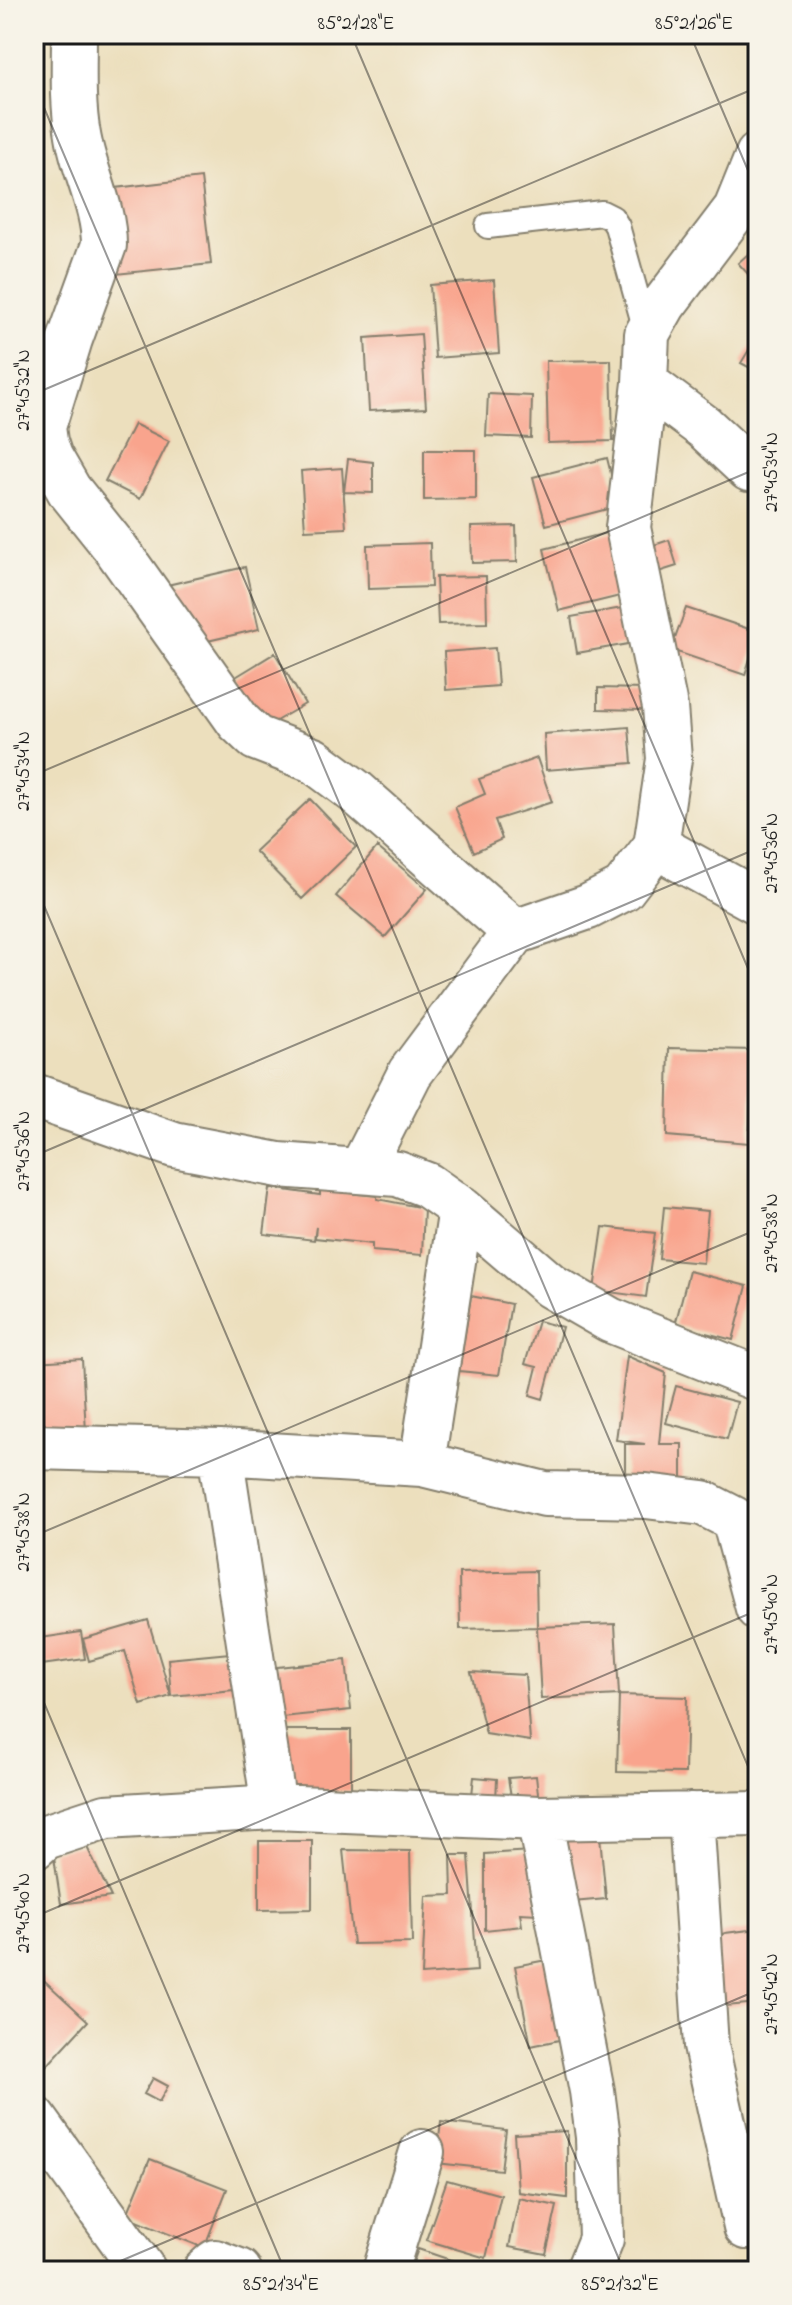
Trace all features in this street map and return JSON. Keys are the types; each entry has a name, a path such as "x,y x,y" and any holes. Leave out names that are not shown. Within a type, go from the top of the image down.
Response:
{"street":[{"path":"74,34 78,135 98,206 104,245 43,427 50,457 69,490 117,550 239,722 256,738 313,760 356,792 515,932"},
{"path":"361,1170 410,1073 515,932 588,907 623,889 656,846 669,759 665,707 628,528 645,383 647,334 664,304 736,209 758,155"},
{"path":"645,383 704,427 749,469"},
{"path":"656,846 758,902"},
{"path":"34,1096 174,1145 279,1165 398,1174 427,1185 461,1209 551,1286 610,1320 758,1379"},
{"path":"422,1464 461,1209"},
{"path":"34,1447 220,1452 422,1464 545,1494 646,1496 703,1503 734,1519 758,1608"},
{"path":"220,1452 274,1807"},
{"path":"34,1847 45,1837 106,1817 274,1807 539,1818 758,1814"},
{"path":"691,1815 706,2046 746,2227"},
{"path":"539,1818 592,2091 598,2137 601,2239 588,2271"},
{"path":"34,2118 144,2271"},
{"path":"385,2271 422,2152"},
{"path":"205,2271 215,2262 239,2271"}],"lane":[{"path":"488,226 602,213 612,218 617,226 647,334"}],"building":[{"path":"201,178 211,264 116,274 107,189"},
{"path":"758,245 758,285 738,263"},
{"path":"494,280 499,353 435,358 430,285"},
{"path":"421,334 426,408 369,411 365,338"},
{"path":"758,335 758,372 741,363"},
{"path":"611,360 613,441 548,443 546,361"},
{"path":"488,394 532,396 531,438 486,436"},
{"path":"134,424 169,441 140,499 105,481"},
{"path":"424,450 476,450 476,499 424,500"},
{"path":"607,458 619,506 546,525 533,477"},
{"path":"348,459 373,462 373,493 344,492"},
{"path":"342,468 346,528 305,530 301,471"},
{"path":"516,526 517,562 472,563 471,527"},
{"path":"614,531 628,594 559,611 544,549"},
{"path":"669,540 677,566 655,573 648,547"},
{"path":"430,543 431,587 368,589 367,545"},
{"path":"245,567 259,629 203,642 163,586"},
{"path":"486,576 487,623 438,624 436,577"},
{"path":"628,607 634,643 577,653 571,617"},
{"path":"686,608 758,632 745,675 671,650"},
{"path":"495,648 498,686 446,690 444,652"},
{"path":"275,653 305,704 264,728 234,678"},
{"path":"598,688 644,689 644,710 598,709"},
{"path":"629,727 632,763 546,770 544,734"},
{"path":"537,758 552,802 495,820 502,839 474,852 455,807 485,794 479,779"},
{"path":"310,799 356,847 302,899 255,851"},
{"path":"377,847 427,889 385,937 336,896"},
{"path":"669,1048 754,1050 749,1143 667,1136"},
{"path":"270,1188 320,1195 320,1190 377,1196 377,1199 424,1208 422,1255 372,1251 372,1244 315,1238 316,1227 314,1240 264,1234"},
{"path":"664,1207 708,1211 703,1263 659,1259"},
{"path":"603,1227 655,1233 646,1297 594,1290"},
{"path":"753,1231 758,1231 758,1293 752,1293"},
{"path":"689,1271 747,1286 733,1340 675,1325"},
{"path":"471,1296 511,1304 499,1375 459,1371"},
{"path":"538,1321 562,1327 543,1399 530,1395 537,1367 525,1364"},
{"path":"627,1356 666,1373 659,1444 682,1444 682,1486 625,1486 625,1444 645,1444 616,1440"},
{"path":"82,1359 86,1432 34,1434 34,1362"},
{"path":"676,1386 737,1402 727,1439 666,1423"},
{"path":"536,1571 537,1627 460,1629 459,1573"},
{"path":"148,1620 171,1696 141,1705 125,1651 89,1661 83,1639"},
{"path":"615,1624 619,1695 541,1699 537,1627"},
{"path":"81,1632 85,1659 34,1666 34,1639"},
{"path":"240,1652 244,1689 171,1696 168,1659"},
{"path":"346,1660 351,1710 272,1718 268,1668"},
{"path":"471,1672 525,1675 530,1741 486,1734"},
{"path":"619,1695 687,1697 685,1773 617,1772"},
{"path":"283,1730 351,1730 351,1791 283,1791"},
{"path":"536,1776 539,1803 512,1803 508,1778"},
{"path":"474,1777 497,1779 496,1800 471,1804"},
{"path":"600,1836 606,1899 561,1903 554,1837"},
{"path":"259,1841 312,1841 312,1909 259,1910"},
{"path":"86,1845 111,1897 61,1904 53,1851"},
{"path":"343,1850 410,1851 412,1943 353,1944"},
{"path":"531,1851 538,1914 520,1913 522,1926 485,1930 485,1854"},
{"path":"451,1855 469,1855 477,1971 422,1975 426,1896 452,1895"},
{"path":"758,1929 758,2003 715,2007 709,1940 725,1933"},
{"path":"557,1958 573,2037 531,2046 515,1966"},
{"path":"34,1971 88,2021 45,2068 34,2058"},
{"path":"153,2078 168,2086 159,2102 144,2094"},
{"path":"441,2122 506,2130 501,2170 436,2163"},
{"path":"567,2131 567,2198 518,2192 514,2134"},
{"path":"150,2159 227,2189 204,2248 126,2217"},
{"path":"447,2180 501,2195 486,2258 426,2240"},
{"path":"519,2198 557,2206 546,2254 509,2247"},
{"path":"418,2249 468,2266 467,2271 410,2271"}]}
